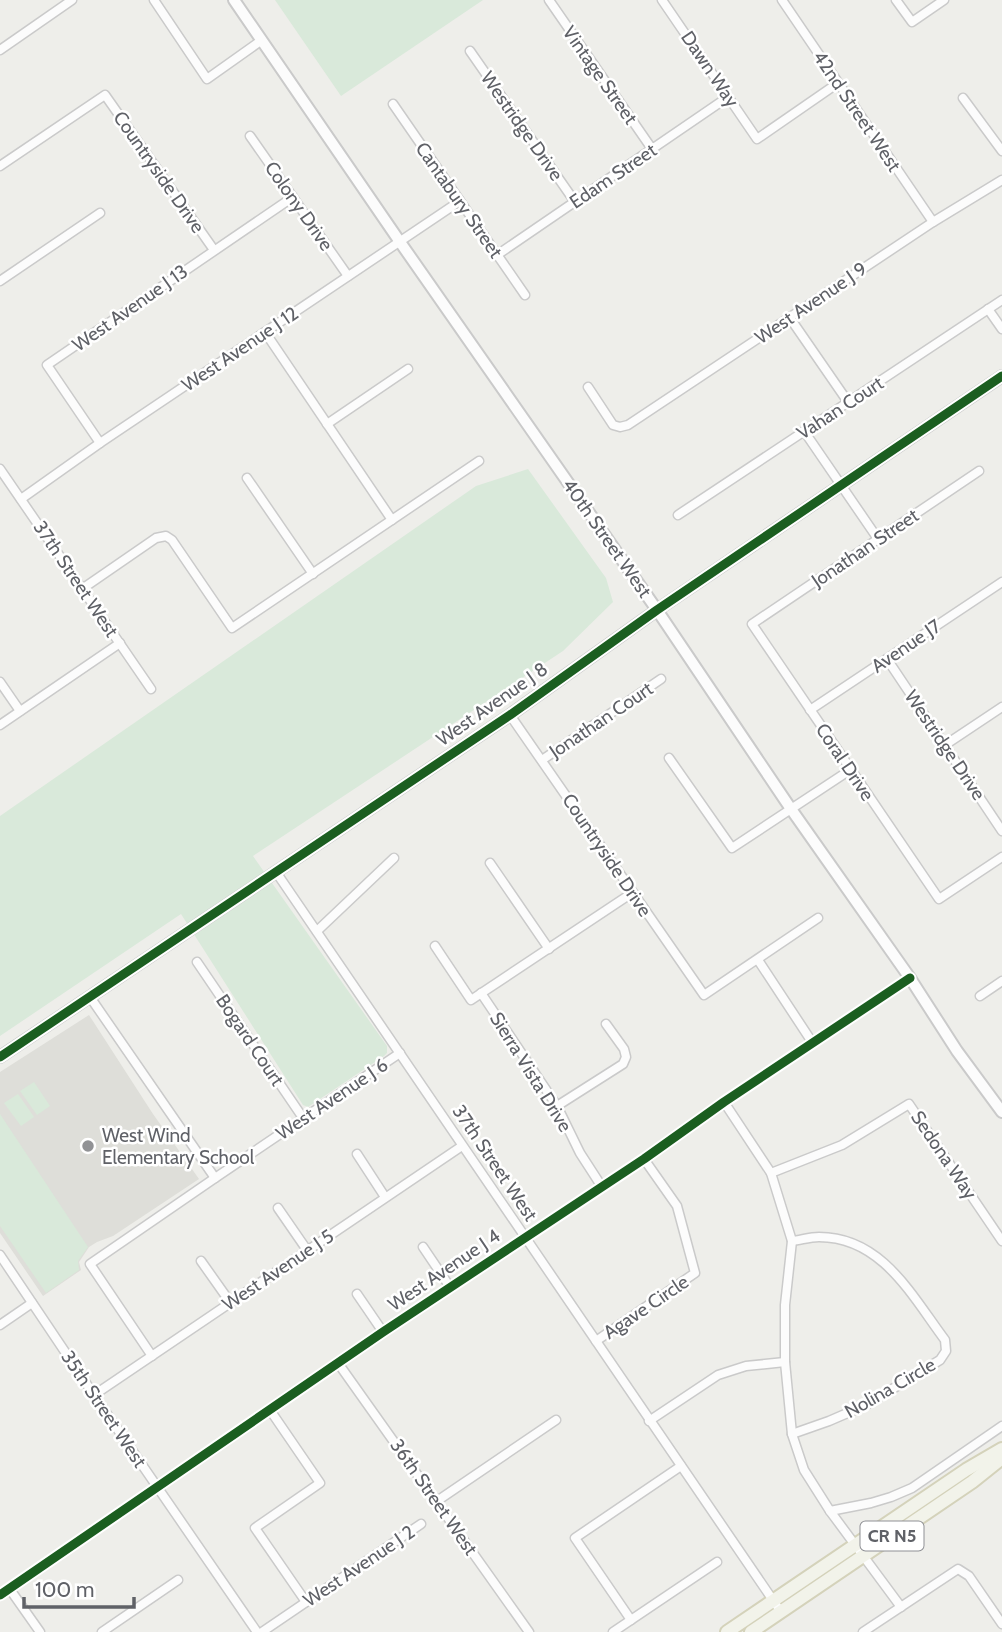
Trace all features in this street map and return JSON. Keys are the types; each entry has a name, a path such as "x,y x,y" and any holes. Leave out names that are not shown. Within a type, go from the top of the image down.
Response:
{"main road":[{"name":"40th Street West","path":"234,0 657,610 957,1051 1002,1111"},
{"name":"West Avenue J 8","path":"0,1057 510,715 657,610 1002,376"},
{"name":"CR N5","path":"859,1551 966,1470 1002,1449"},
{"name":"CR N5","path":"727,1632 777,1606 859,1551 972,1482 1002,1458"},
{"name":"CR N5","path":"751,1632 777,1606"}],"street":[{"path":"0,50 72,0"},
{"path":"153,0 207,79 262,40"},
{"name":"Vintage Street","path":"549,0 652,149"},
{"name":"Dawn Way","path":"662,0 757,139 838,83"},
{"name":"42nd Street West","path":"782,0 933,222"},
{"path":"896,0 912,22 944,0"},
{"name":"Westridge Drive","path":"470,51 575,202"},
{"name":"Countryside Drive","path":"0,166 105,95 214,250"},
{"name":"Edam Street","path":"497,255 728,97"},
{"path":"963,98 1002,151"},
{"name":"Cantabury Street","path":"393,104 525,295"},
{"name":"Colony Drive","path":"250,136 348,276"},
{"name":"West Avenue J 9","path":"588,387 613,425 628,425 933,222 1002,180"},
{"name":"West Avenue J 13","path":"100,443 47,365 293,197"},
{"name":"West Avenue J 12","path":"21,499 460,201"},
{"path":"0,281 100,213"},
{"name":"Vahan Court","path":"678,515 1002,300"},
{"path":"988,309 1002,329"},
{"path":"789,318 848,402"},
{"path":"265,332 392,520"},
{"path":"327,424 408,369"},
{"path":"804,431 878,539"},
{"path":"82,589 156,538 166,536 172,540 232,628 479,461"},
{"name":"37th Street West","path":"0,469 151,689"},
{"name":"Jonathan Street","path":"752,624 979,471"},
{"path":"247,478 313,573"},
{"name":"Avenue J7","path":"810,710 1002,582"},
{"name":"Coral Drive","path":"752,624 939,899 1002,857"},
{"path":"0,725 120,643"},
{"name":"Westridge Drive","path":"887,659 1002,831"},
{"name":"Jonathan Court","path":"542,760 661,679"},
{"path":"0,682 20,711"},
{"path":"945,745 1002,707"},
{"name":"Countryside Drive","path":"510,715 704,995 758,960"},
{"path":"669,758 732,848 850,770"},
{"path":"317,930 394,858"},
{"path":"490,863 549,949"},
{"name":"37th Street West","path":"276,872 777,1606"},
{"path":"481,993 632,893"},
{"path":"812,1042 758,960 818,918"},
{"name":"Sierra Vista Drive","path":"435,946 471,1000 481,993 558,1106 580,1153 602,1187"},
{"name":"Bogard Court","path":"197,962 303,1118"},
{"name":"West Avenue J 4","path":"0,1595 383,1332 644,1159 909,978"},
{"path":"980,996 1002,981"},
{"path":"90,997 215,1178"},
{"path":"558,1106 623,1064 626,1057 624,1049 606,1024"},
{"name":"West Avenue J 6","path":"152,1356 90,1264 400,1053"},
{"path":"724,1102 771,1173 792,1241 785,1305 785,1362 792,1434 804,1470 830,1511 901,1607"},
{"name":"Sedona Way","path":"771,1173 842,1145 909,1104 1002,1241"},
{"name":"West Avenue J 5","path":"94,1395 462,1146"},
{"path":"357,1154 385,1197"},
{"name":"Agave Circle","path":"596,1341 695,1273 677,1206 644,1159"},
{"path":"278,1208 307,1250"},
{"name":"Nolina Circle","path":"792,1241 820,1237 854,1243 873,1253 896,1274 944,1340 946,1352 940,1360 866,1405 792,1434"},
{"path":"423,1247 450,1287"},
{"name":"35th Street West","path":"0,1255 157,1488 260,1632"},
{"path":"201,1261 230,1302"},
{"path":"357,1294 383,1332"},
{"path":"0,1325 32,1303"},
{"path":"649,1421 718,1375 746,1366 785,1362"},
{"name":"36th Street West","path":"338,1363 529,1632"},
{"path":"270,1410 320,1483 255,1528 306,1602"},
{"path":"437,1501 556,1420"},
{"path":"830,1511 871,1503 912,1488 1002,1426"},
{"path":"631,1620 575,1538 681,1466"},
{"name":"West Avenue J 2","path":"260,1632 421,1524"},
{"path":"613,1632 717,1562"},
{"path":"863,1632 958,1569 970,1576 1002,1624"},
{"path":"102,1632 178,1580"},
{"path":"9,1588 40,1632"}],"shaded area":[{"name":"West Wind Elementary School","path":"89,1015 199,1179 113,1236 89,1247 79,1262 81,1270 43,1296 0,1233 0,1072"}],"green space":[{"path":"275,0 483,0 341,96"},
{"path":"528,469 606,578 613,602 563,651 253,856 387,1046 387,1053 308,1107 303,1105 181,914 0,1036 0,816 476,486"},
{"path":"34,1082 50,1106 37,1115 20,1091"},
{"path":"18,1094 34,1117 21,1126 4,1103"},
{"path":"0,1114 88,1247 78,1261 79,1270 46,1293 0,1226"}],"cycle path":[{"path":"0,1057 510,715 657,610 1002,376"},
{"path":"0,1595 383,1332 910,978"}],"place":[{"name":"West Wind Elementary School","path":"88,1146"}]}
